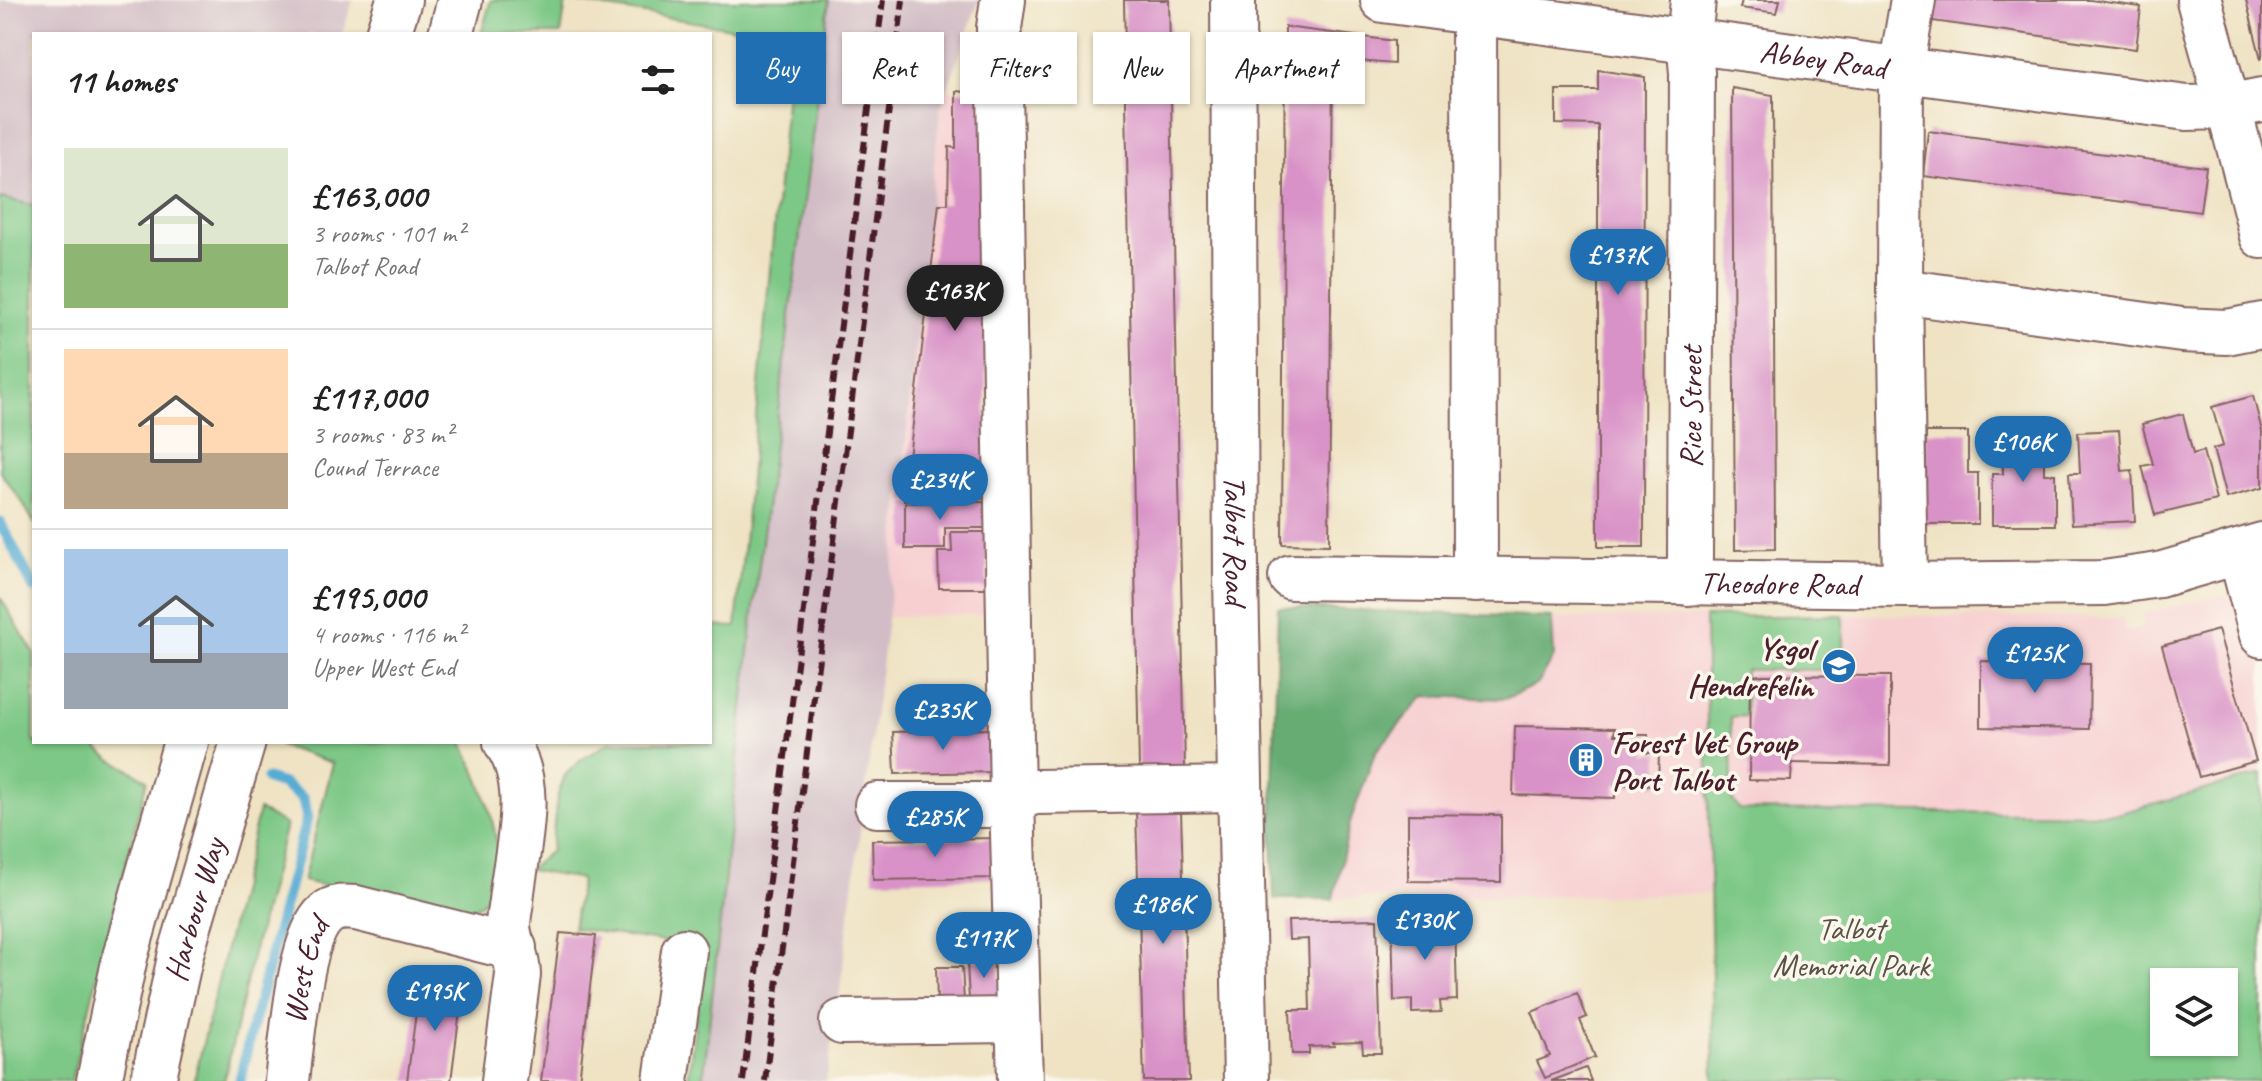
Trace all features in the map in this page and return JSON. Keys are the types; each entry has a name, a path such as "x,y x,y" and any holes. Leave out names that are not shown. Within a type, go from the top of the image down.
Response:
{"main road":[{"path":"389,32 399,0"},
{"path":"452,32 460,0"},
{"path":"1003,0 999,28 1020,1081"},
{"name":"Talbot Road","path":"1233,0 1236,578 1246,1081"},
{"name":"Abbey Road","path":"1383,0 1691,20 1901,70 2187,108 2245,104"},
{"path":"1905,585 1900,291 1901,70 1913,0"},
{"path":"2199,0 2245,104 2240,143 2262,236"},
{"path":"1474,6 1475,580"},
{"name":"Rice Street","path":"1688,583 1691,20"},
{"path":"1900,291 2182,330 2227,332 2262,325"},
{"path":"2251,548 2262,635"},
{"name":"Theodore Road","path":"1291,577 1905,585 2104,583 2159,575 2251,548"},
{"name":"Harbour Way","path":"99,1081 125,957 185,744"},
{"name":"Harbour Way","path":"153,1081 181,953 242,744"},
{"path":"504,1081 518,975 511,937 524,801 521,745"},
{"path":"877,805 992,805 1035,792 1240,789"},
{"name":"West End","path":"287,1081 307,948 318,923 329,911 356,908 511,937"},
{"path":"666,1081 684,951"},
{"path":"842,1022 1018,1020"}],"shaded area":[{"path":"0,0 353,0 343,32 32,32 32,205 0,198"},
{"path":"829,0 979,0 968,32 960,32 960,53 944,98 944,32 842,32 842,104 942,104 889,604 838,1005 826,1081 703,1081 753,614 816,104 826,104 825,32"},
{"path":"946,90 960,92 960,104 983,104 988,614 887,617 940,109"},
{"path":"2262,586 2262,774 2117,814 1741,810 1732,800 1729,616 2122,618 2125,631 2144,627 2142,614"},
{"path":"1278,607 1552,618 1705,617 1711,894 1274,899 1272,828"}],"green space":[{"path":"491,0 829,0 825,32 755,32 566,1 561,32 482,32"},
{"path":"786,104 816,104 753,614 703,1081 688,1081 705,948 573,928 581,879 528,870 551,851 557,798 565,775 581,760 607,744 712,744 712,626 736,627"},
{"path":"0,198 32,205 32,519 0,472"},
{"path":"0,597 32,650 32,744 92,744 147,780 71,1081 0,1081"},
{"path":"1278,607 1552,618 1554,657 1538,684 1505,699 1425,696 1376,751 1351,819 1333,899 1274,899 1272,828"},
{"name":"Talbot Memorial Park","path":"1843,615 1843,670 1745,670 1746,716 1731,717 1732,800 1740,810 2117,814 2262,774 2262,1081 1714,1081 1705,617"},
{"path":"463,744 481,786 496,841 497,867 492,890 478,906 453,913 303,881 333,763 280,746"},
{"path":"259,810 286,825 224,1081 194,1081"}],"building":[{"path":"1124,0 1169,0 1170,32 1125,32"},
{"path":"1742,0 1780,0 1777,13 1740,8"},
{"path":"1923,0 2090,0 2141,7 2136,49 1918,19"},
{"path":"2246,0 2262,0 2261,59"},
{"path":"1285,27 1324,32 1285,32"},
{"path":"1365,37 1394,41 1394,64 1365,62"},
{"path":"1598,70 1645,77 1644,547 1598,547 1598,125 1556,124 1556,90 1598,90"},
{"path":"1732,88 1773,95 1775,549 1735,550"},
{"path":"956,91 960,91 960,104 983,104 987,498 904,500 939,204 948,204 949,147 956,148"},
{"path":"1126,104 1171,104 1185,769 1139,769"},
{"path":"1285,104 1333,104 1329,545 1282,544"},
{"path":"1928,131 2206,167 2200,212 1923,176"},
{"path":"2253,396 2262,431 2262,488 2226,498 2213,449 2223,446 2212,407"},
{"path":"2183,414 2193,454 2203,451 2216,500 2155,515 2142,466 2153,464 2142,424"},
{"path":"2119,430 2122,471 2132,470 2135,521 2072,524 2069,473 2080,473 2078,432"},
{"path":"1926,432 1968,432 1968,473 1978,473 1978,524 1915,524 1916,473 1926,473"},
{"path":"2002,433 2044,433 2044,474 2055,474 2055,525 1992,525 1992,474 2003,474"},
{"path":"987,502 987,528 945,528 945,549 905,549 905,503"},
{"path":"951,532 987,532 987,588 939,588 938,552 952,552"},
{"path":"2218,630 2256,761 2199,777 2162,646"},
{"path":"1981,661 2090,663 2089,729 1981,727"},
{"path":"1750,675 1890,676 1890,765 1792,763 1791,781 1749,780"},
{"name":"Forest Vet Group Port Talbot","path":"1515,726 1615,728 1614,735 1648,735 1647,753 1659,753 1658,785 1615,784 1615,798 1513,795"},
{"path":"992,729 993,772 895,774 893,732"},
{"path":"1181,810 1189,1081 1144,1081 1136,811"},
{"path":"1408,814 1501,815 1501,882 1408,881"},
{"path":"997,838 997,878 873,880 872,840"},
{"path":"1455,918 1457,1000 1440,1001 1441,1012 1412,1013 1412,1000 1394,1001 1392,919"},
{"path":"1377,919 1381,1053 1363,1053 1362,1042 1309,1047 1309,1054 1292,1054 1290,1010 1310,1010 1308,939 1289,940 1288,921"},
{"path":"560,933 596,936 579,1081 541,1081"},
{"path":"999,960 1000,1000 969,1001 967,961"},
{"path":"936,967 962,967 964,1001 937,1002"},
{"path":"420,982 463,987 451,1081 407,1081"},
{"path":"1577,993 1587,1017 1580,1020 1595,1057 1545,1078 1537,1061 1550,1056 1532,1012"},
{"path":"1586,1068 1591,1081 1551,1081"}],"waterway":[{"path":"0,522 32,584"},
{"path":"240,1081 307,818 303,799 283,784 267,779"}],"railway":[{"path":"743,1081 883,0"},
{"path":"765,1081 903,0"}],"place":[{"name":"Ysgol Hendrefelin","path":"1839,666"},
{"name":"Forest Vet Group Port Talbot","path":"1586,760"}]}
